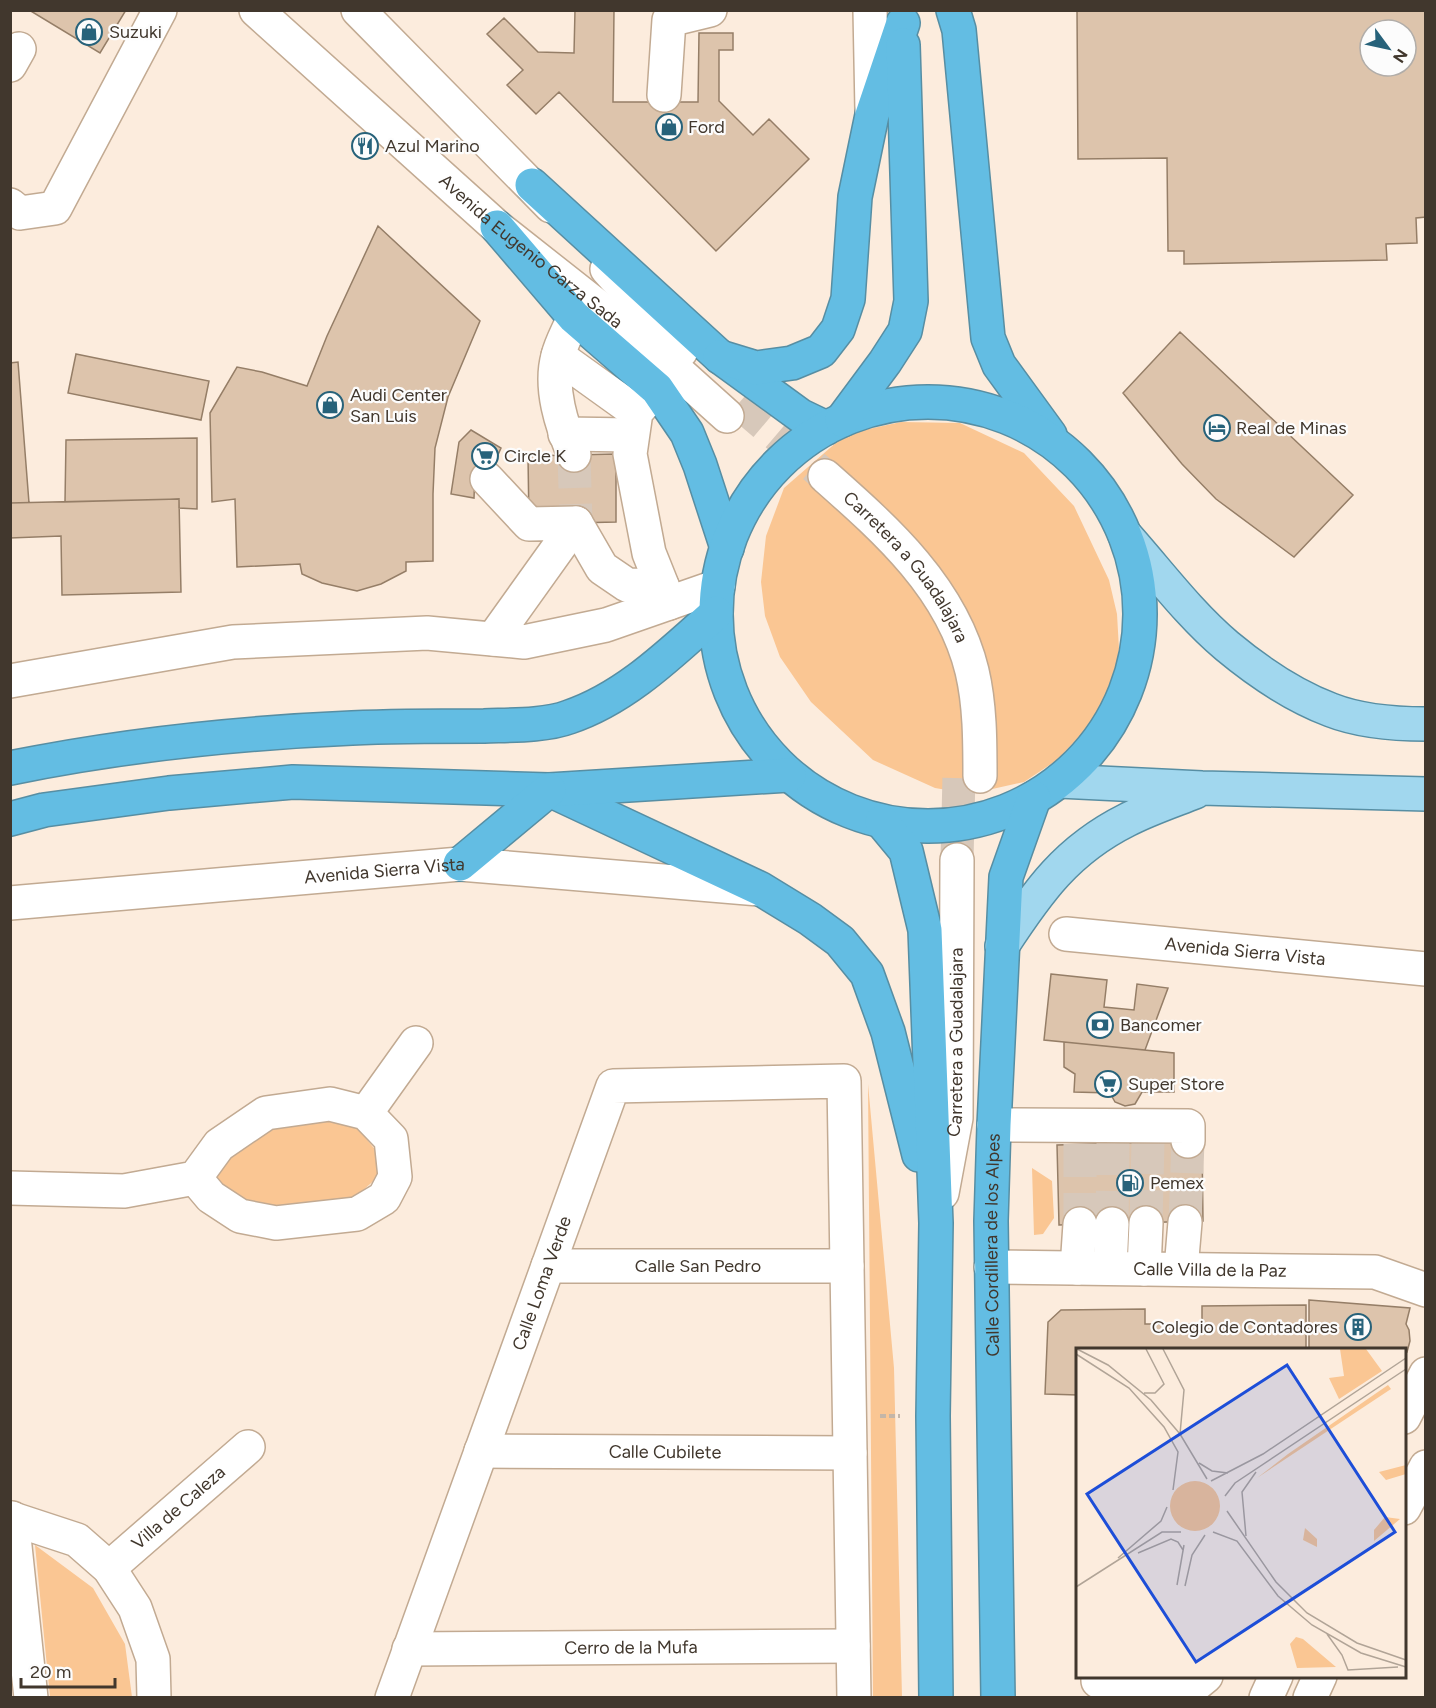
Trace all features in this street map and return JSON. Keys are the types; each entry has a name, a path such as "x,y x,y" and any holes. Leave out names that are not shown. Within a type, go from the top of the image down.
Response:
{"highway":[{"path":"953,10 959,30 988,338 999,365 1056,444"},
{"path":"720,357 756,368 792,363 821,351 838,329 848,299 855,197 872,115 904,17"},
{"path":"532,185 720,357 801,416 834,424 896,404 952,402 1007,416 1056,444 1085,470 1108,500 1125,535 1138,578 1140,624 1133,669 1117,711 1091,749 1046,789 986,818 934,826 882,822 832,804 789,775 758,741 735,702 720,659 717,599 727,548 749,500 783,459 834,424 885,362 904,331 911,301 904,17"},
{"path":"497,227 574,317 642,412 687,433 727,548"},
{"path":"10,768 75,755 198,738 352,728 522,725 568,718 618,694 668,656 717,599"},
{"path":"10,819 44,810 169,793 293,782 549,790 789,775"},
{"name":"Calle Cordillera de los Alpes","path":"998,1698 991,1221 1002,946 1006,877 1046,789"},
{"path":"460,864 549,790"},
{"path":"549,790 761,889 810,919 840,941 867,974 888,1032 936,1223"},
{"path":"882,822 906,851 925,930 936,1223 933,1416 936,1698"}],"main road":[{"path":"1125,535 1193,612 1227,646 1298,695 1333,711 1393,724 1425,724"},
{"path":"1046,789 1202,788 1425,794"},
{"path":"1002,946 1034,898 1061,866 1089,843 1127,820 1202,788"}],"street":[{"path":"10,205 20,213 55,208 160,10"},
{"name":"Avenida Eugenio Garza Sada","path":"256,10 497,227 658,354 733,409 532,185 358,10"},
{"path":"664,95 669,20 710,10"},
{"path":"870,10 872,115"},
{"path":"574,317 558,356 555,384 569,445 642,412"},
{"path":"558,356 642,412"},
{"path":"642,412 630,454 649,553 666,595"},
{"path":"488,479 529,524 576,523"},
{"name":"Carretera a Guadalajara","path":"819,483 863,538 918,600 934,630 950,674 959,734 969,775"},
{"path":"576,523 602,568 627,585 666,595 717,599"},
{"path":"493,639 576,523"},
{"path":"10,681 233,642 427,633 524,642 606,625 666,595"},
{"name":"Carretera a Guadalajara","path":"936,1223 956,1118 966,860 974,1120 991,1221"},
{"name":"Avenida Sierra Vista","path":"10,903 460,864 761,889"},
{"name":"Avenida Sierra Vista","path":"1066,934 1425,969"},
{"path":"366,1113 416,1043"},
{"name":"Calle Loma Verde","path":"392,1698 613,1086 844,1081 847,1266"},
{"path":"10,1188 124,1191 195,1178 219,1146 266,1113 330,1104 366,1113 391,1139 395,1177 384,1198 357,1214 276,1223 240,1216 211,1197 195,1178"},
{"path":"994,1125 1080,1135 1148,1134 1188,1126 1188,1141"},
{"path":"1181,1269 1185,1222"},
{"path":"1144,1269 1146,1223"},
{"path":"1077,1268 1080,1224"},
{"path":"1110,1268 1112,1224"},
{"name":"Calle San Pedro","path":"548,1266 847,1266"},
{"path":"847,1266 854,1698"},
{"name":"Calle Villa de la Paz","path":"992,1267 1375,1272 1425,1290"},
{"path":"1406,1413 1425,1374"},
{"name":"Villa de Caleza","path":"109,1568 248,1447"},
{"name":"Calle Cubilete","path":"481,1451 850,1453"},
{"path":"1406,1504 1425,1467"},
{"path":"31,1698 11,1518 77,1540 109,1568 135,1608 153,1659 154,1698"},
{"name":"Cerro de la Mufa","path":"409,1649 853,1646"},
{"path":"1098,1678 1098,1682 1195,1685 1205,1678"},
{"path":"1266,1698 1276,1678"},
{"path":"1310,1698 1320,1678"}],"shaded area":[{"path":"901,422 960,423 1024,453 1074,506 1109,580 1117,614 1119,649 1115,676 1094,721 1057,760 1024,782 970,794 935,788 873,760 811,702 780,657 765,616 761,582 766,536 784,488 846,434"},
{"path":"868,1084 894,1368 902,1697 873,1697"},
{"path":"318,1120 356,1126 377,1152 378,1177 353,1199 262,1211 235,1201 215,1180 232,1149 272,1126"},
{"path":"1032,1168 1052,1181 1054,1218 1043,1234 1034,1235"},
{"path":"35,1545 93,1588 125,1644 132,1697 50,1697"}],"building":[{"name":"Suzuki","path":"29,10 126,10 100,53"},
{"name":"Ford","path":"575,10 614,10 613,102 698,102 699,33 733,33 733,50 719,50 719,101 753,135 769,119 809,159 716,251 559,92 536,114 507,85 523,70 487,34 504,18 538,52 574,53"},
{"path":"1077,10 1426,10 1426,217 1416,218 1417,243 1386,244 1387,260 1184,264 1184,251 1168,251 1167,158 1078,159"},
{"name":"Audi Center San Luis","path":"378,226 480,321 448,397 435,448 433,561 406,562 406,571 381,584 357,591 322,583 302,574 300,564 237,567 235,499 212,502 210,413 237,367 307,386 327,336"},
{"name":"Real de Minas","path":"1180,332 1353,495 1294,557 1216,499 1182,464 1123,393"},
{"path":"76,354 209,381 201,420 68,393"},
{"path":"18,362 29,503 10,503 10,363"},
{"path":"471,430 501,448 487,479 475,471 474,498 451,494 459,442"},
{"path":"197,438 197,509 179,508 179,499 65,502 66,440"},
{"path":"616,454 616,522 529,524 528,456"},
{"path":"179,499 181,592 62,595 61,536 10,538 10,503"},
{"name":"Bancomer","path":"1051,974 1107,980 1104,1007 1134,1010 1137,984 1168,988 1145,1050 1044,1040"},
{"path":"1064,1042 1174,1053 1174,1092 1142,1092 1135,1104 1125,1106 1115,1102 1110,1093 1074,1092 1075,1074 1064,1067"},
{"name":"Pemex","path":"1202,1141 1203,1221 1059,1225 1057,1145"},
{"name":"Colegio de Contadores","path":"1309,1300 1410,1308 1406,1324 1410,1341 1406,1353 1406,1348 1309,1348"},
{"path":"1306,1305 1306,1348 1076,1348 1076,1395 1045,1394 1048,1322 1061,1310 1145,1309 1145,1324 1202,1324 1202,1306"}],"tunnel":[{"path":"739,403 825,476"},
{"path":"574,455 576,523"},
{"path":"957,860 959,775"},
{"path":"1185,1222 1188,1141"},
{"path":"1146,1223 1148,1142"},
{"path":"1112,1224 1113,1143"},
{"path":"1080,1144 1080,1224"}],"place":[{"name":"Suzuki","path":"89,32"},
{"name":"Ford","path":"669,127"},
{"name":"Azul Marino","path":"365,146"},
{"name":"Audi Center San Luis","path":"330,405"},
{"name":"Real de Minas","path":"1217,428"},
{"name":"Circle K","path":"485,456"},
{"name":"Bancomer","path":"1100,1025"},
{"name":"Super Store","path":"1108,1084"},
{"name":"Pemex","path":"1130,1183"},
{"name":"Colegio de Contadores","path":"1358,1327"}]}
